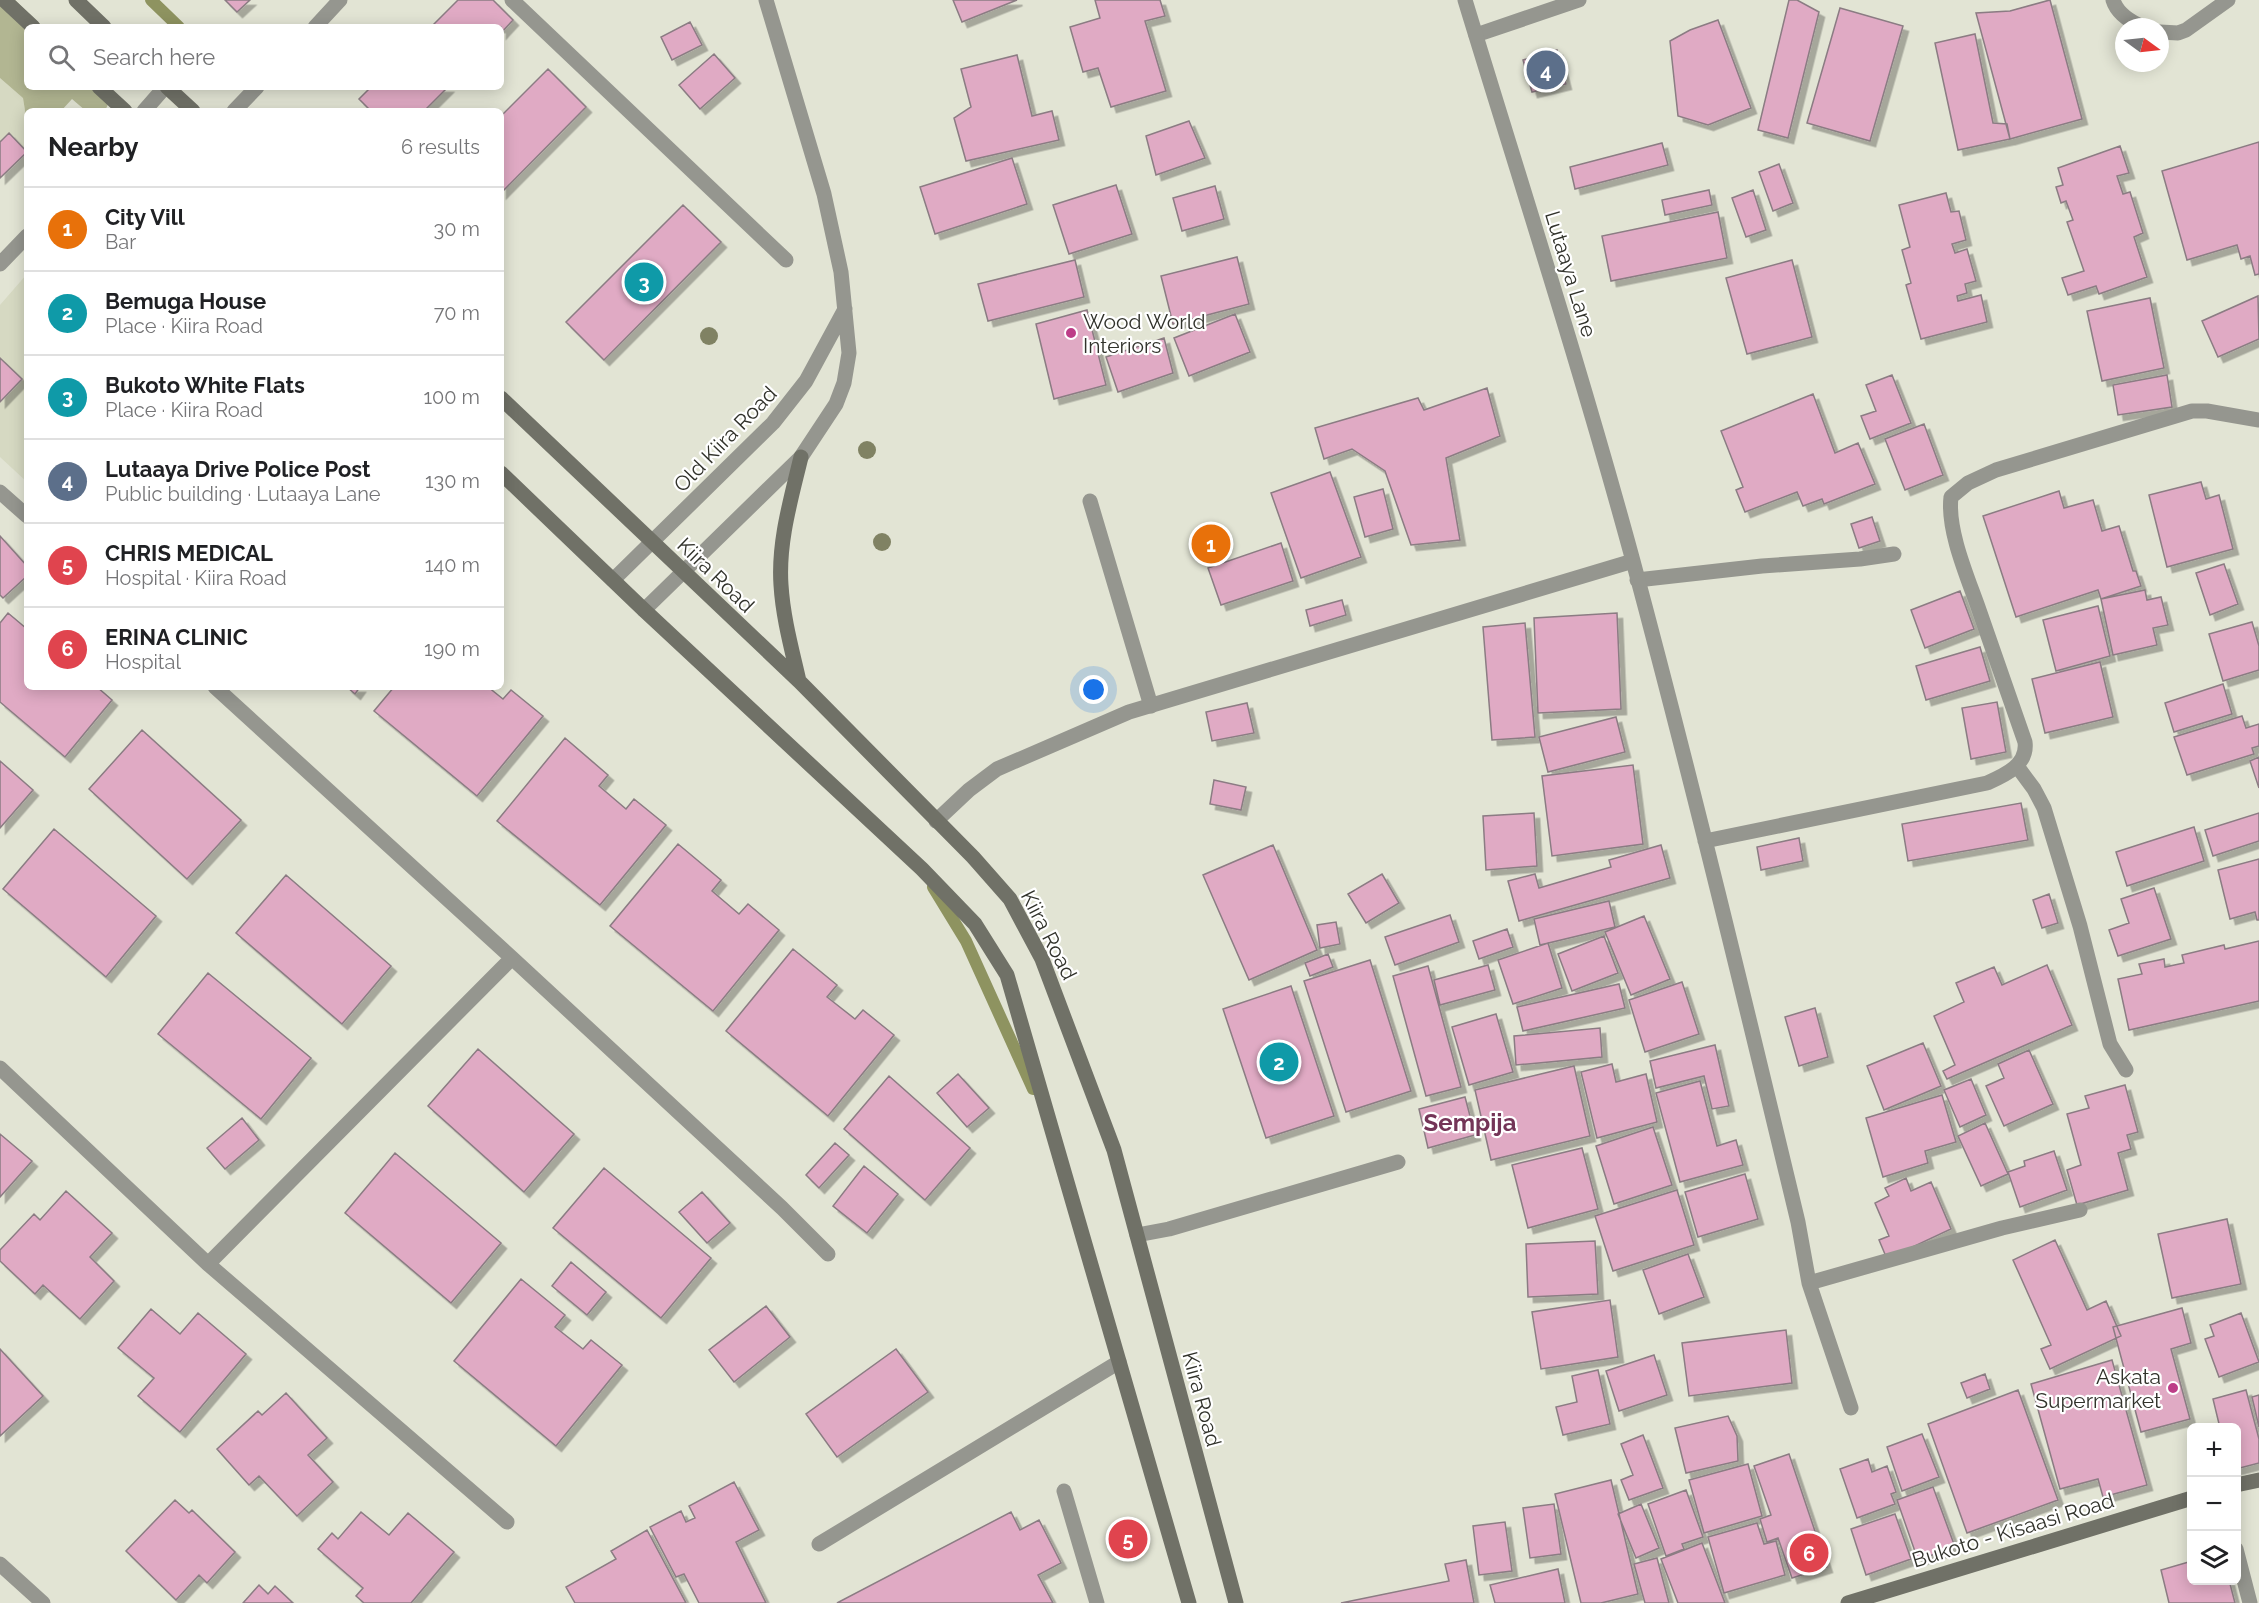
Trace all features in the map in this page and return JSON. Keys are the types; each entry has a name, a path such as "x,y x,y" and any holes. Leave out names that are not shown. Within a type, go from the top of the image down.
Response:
{"main road":[{"path":"4,0 30,24"},
{"path":"76,0 101,24"},
{"path":"102,90 122,108"},
{"path":"169,90 190,108"},
{"name":"Kiira Road","path":"504,401 798,681 973,857 1010,899 1042,959 1114,1150 1236,1603"},
{"path":"798,681 780,584 783,533 801,458"},
{"path":"504,476 644,610 922,869 975,924 1007,975 1189,1603"},
{"path":"2241,1484 2259,1480"},
{"name":"Bukoto - Kisaasi Road","path":"1848,1603 2187,1500"}],"street":[{"path":"318,24 340,0"},
{"path":"512,0 786,260"},
{"path":"644,610 801,458 836,405 844,383 849,353 841,273 824,194 766,0"},
{"name":"Lutaaya Lane","path":"1465,0 1552,282 1633,561 1706,841 1798,1222 1809,1283 1851,1408"},
{"path":"1476,34 1579,0"},
{"path":"2113,0 2115,6 2127,18"},
{"path":"2169,34 2186,30 2228,0"},
{"path":"147,108 163,90"},
{"path":"237,108 254,90"},
{"path":"0,264 24,239"},
{"name":"Old Kiira Road","path":"614,580 773,423 806,381 845,309"},
{"path":"1706,841 1987,783 2004,776 2024,757 2025,742 1965,570 1952,522 1951,497 1968,483 1996,470 2192,411 2207,411 2259,420"},
{"path":"0,492 24,513"},
{"path":"1090,501 1151,706"},
{"path":"1637,580 1894,554"},
{"path":"936,821 969,790 997,769 1129,712 1633,561"},
{"path":"218,690 512,958 782,1208 828,1254"},
{"path":"2017,766 2034,789 2044,808 2080,926 2110,1044 2126,1070"},
{"path":"208,1264 512,958"},
{"path":"0,1068 208,1264 507,1522"},
{"path":"1137,1235 1169,1229 1398,1162"},
{"path":"1809,1283 2002,1227 2080,1210"},
{"path":"819,1544 1119,1362"},
{"path":"1064,1491 1097,1603"},
{"path":"0,1564 43,1603"},
{"path":"2241,1568 2250,1603"}],"shaded area":[{"path":"0,0 15,0 40,24 24,24 24,90 103,90 109,102 106,108 82,108 72,99 64,108 25,108 23,98 0,78"},
{"path":"0,78 23,98 25,108 24,154 0,178"},
{"path":"24,277 24,479 0,457 0,305"}],"building":[{"path":"225,0 250,0 237,12"},
{"path":"458,0 493,0 513,20 504,30 504,24 434,24"},
{"path":"953,0 1017,0 962,22"},
{"path":"1095,0 1160,0 1165,16 1145,21 1166,91 1111,107 1098,68 1083,72 1070,27 1100,18"},
{"path":"1789,0 1797,0 1819,12 1788,138 1758,130"},
{"path":"2050,0 2082,119 2010,139 1976,13 2010,11"},
{"path":"1840,8 1903,26 1870,141 1807,123"},
{"path":"1718,20 1751,108 1708,125 1678,116 1670,41 1690,30"},
{"path":"690,22 702,45 672,60 661,37"},
{"path":"1975,34 1993,123 2007,124 2010,139 1958,150 1935,43"},
{"path":"1557,50 1566,84 1532,92 1523,60"},
{"path":"714,54 735,78 700,109 679,85"},
{"path":"1017,55 1032,116 1052,111 1059,140 966,161 954,118 971,107 961,69"},
{"path":"548,69 586,107 504,190 504,113"},
{"path":"368,90 445,90 427,108 368,108 359,99"},
{"path":"1189,121 1205,158 1156,175 1146,136"},
{"path":"9,133 24,149 24,155 0,178 0,142"},
{"path":"2259,142 2259,274 2255,275 2250,256 2241,259 2237,245 2187,260 2162,171"},
{"path":"1662,143 1668,165 1575,189 1570,167"},
{"path":"2120,146 2129,173 2117,176 2123,194 2130,192 2143,233 2134,237 2147,277 2099,294 2096,286 2068,295 2062,278 2084,271 2067,222 2073,220 2066,201 2061,203 2056,187 2063,185 2058,168"},
{"path":"1012,158 1027,204 935,234 920,187"},
{"path":"1779,164 1793,203 1773,211 1759,172"},
{"path":"1116,185 1132,234 1069,254 1053,205"},
{"path":"1215,186 1224,219 1182,231 1173,198"},
{"path":"1709,190 1712,205 1665,215 1662,200"},
{"path":"1753,190 1766,230 1746,237 1732,198"},
{"path":"1946,193 1951,212 1959,211 1966,240 1952,244 1955,253 1967,249 1976,281 1965,284 1967,293 1957,296 1958,301 1981,295 1987,322 1921,339 1906,285 1911,283 1902,250 1910,247 1899,205"},
{"path":"683,205 721,242 604,360 566,322"},
{"path":"1718,212 1727,258 1611,281 1602,236"},
{"path":"1237,257 1249,304 1173,324 1161,276"},
{"path":"1075,260 1084,297 988,321 978,284"},
{"path":"1792,260 1812,337 1747,354 1726,278"},
{"path":"2258,296 2259,339 2218,357 2202,321"},
{"path":"2150,298 2164,368 2102,381 2087,311"},
{"path":"1087,310 1106,385 1054,399 1036,324"},
{"path":"1235,314 1250,352 1189,376 1174,338"},
{"path":"1164,338 1173,373 1118,392 1106,357"},
{"path":"0,358 22,379 0,402"},
{"path":"1892,375 1911,423 1870,439 1861,416 1876,411 1866,385"},
{"path":"2167,375 2172,407 2118,415 2113,385"},
{"path":"1487,388 1500,436 1446,458 1460,540 1411,545 1385,471 1352,449 1324,459 1315,428 1418,398 1424,410"},
{"path":"1813,394 1835,453 1858,443 1875,484 1824,504 1822,499 1803,506 1797,492 1745,512 1736,490 1743,487 1721,431"},
{"path":"1924,424 1943,475 1905,490 1885,439"},
{"path":"1330,472 1361,557 1301,578 1271,493"},
{"path":"2201,482 2206,499 2219,495 2233,549 2167,567 2149,495"},
{"path":"1383,489 1393,529 1365,537 1354,497"},
{"path":"2059,491 2064,508 2093,500 2102,531 2119,526 2133,571 2136,571 2141,586 2101,599 2098,590 2016,617 1983,516"},
{"path":"1872,517 1880,541 1859,548 1851,524"},
{"path":"0,536 24,563 24,579 3,598 0,595"},
{"path":"1281,543 1293,581 1221,605 1208,568"},
{"path":"2224,564 2238,604 2210,615 2196,573"},
{"path":"2145,590 2147,600 2161,597 2168,625 2153,628 2157,645 2113,655 2101,599"},
{"path":"1960,591 1974,629 1925,648 1911,610"},
{"path":"1342,600 1346,615 1310,626 1306,610"},
{"path":"2098,606 2110,656 2056,671 2043,620"},
{"path":"8,613 24,626 24,690 100,690 112,700 65,757 0,702 0,623"},
{"path":"1617,613 1621,709 1538,713 1534,618"},
{"path":"2252,622 2259,646 2259,670 2223,681 2209,634"},
{"path":"1525,623 1535,737 1492,740 1483,627"},
{"path":"1980,647 1990,681 1926,700 1916,666"},
{"path":"2100,662 2113,717 2045,733 2032,679"},
{"path":"2223,684 2232,714 2174,732 2165,703"},
{"path":"392,690 492,690 503,699 511,690 543,716 477,796 374,711"},
{"path":"1997,702 2006,752 1971,759 1962,708"},
{"path":"1247,703 1254,733 1212,741 1206,712"},
{"path":"2242,716 2246,728 2259,724 2259,746 2252,748 2254,754 2187,775 2174,737"},
{"path":"1616,717 1625,752 1548,772 1539,737"},
{"path":"142,730 241,820 187,879 89,789"},
{"path":"565,738 608,775 599,786 626,809 634,799 666,825 600,905 497,821"},
{"path":"2259,757 2259,788 2250,761"},
{"path":"0,761 33,790 0,828"},
{"path":"1633,765 1643,844 1552,856 1542,776"},
{"path":"1214,780 1246,787 1241,810 1210,804"},
{"path":"2021,803 2028,840 1908,861 1902,824"},
{"path":"1534,813 1537,866 1486,870 1483,816"},
{"path":"2259,813 2259,841 2213,856 2205,830"},
{"path":"2194,827 2204,861 2127,886 2116,852"},
{"path":"54,829 156,916 106,977 3,889"},
{"path":"1799,838 1803,861 1761,870 1757,847"},
{"path":"678,844 721,880 712,891 739,914 748,904 779,930 713,1011 610,926"},
{"path":"1273,845 1317,950 1249,980 1203,875"},
{"path":"1661,845 1670,878 1519,921 1508,881 1535,874 1539,888 1611,867 1609,860"},
{"path":"2259,859 2259,920 2255,912 2230,919 2218,870"},
{"path":"1382,874 1399,903 1366,923 1348,894"},
{"path":"286,875 391,966 342,1024 236,933"},
{"path":"2154,888 2171,939 2118,956 2109,930 2129,923 2121,899"},
{"path":"2049,894 2058,923 2042,928 2033,900"},
{"path":"1609,901 1615,927 1540,945 1534,919"},
{"path":"1450,915 1459,942 1395,965 1385,937"},
{"path":"1644,916 1670,979 1631,995 1605,932"},
{"path":"1336,922 1340,944 1320,948 1317,925"},
{"path":"1507,929 1513,947 1479,959 1473,941"},
{"path":"1604,936 1618,973 1572,991 1558,954"},
{"path":"2259,941 2259,1001 2129,1030 2118,979 2142,974 2139,964 2164,959 2165,967 2184,963 2182,955 2224,945 2225,949"},
{"path":"1548,943 1562,988 1513,1004 1498,960"},
{"path":"793,949 837,985 827,997 855,1019 863,1010 894,1035 828,1116 726,1031"},
{"path":"1328,954 1333,967 1310,976 1305,963"},
{"path":"1370,960 1411,1091 1346,1112 1304,981"},
{"path":"1488,965 1495,990 1440,1005 1434,980"},
{"path":"2047,965 2072,1025 1947,1079 1943,1071 1955,1065 1934,1016 1964,1002 1956,983 1994,967 2002,985"},
{"path":"1428,966 1461,1087 1426,1096 1393,976"},
{"path":"208,973 311,1058 261,1119 158,1034"},
{"path":"1682,982 1699,1034 1645,1052 1629,1000"},
{"path":"1619,984 1625,1008 1523,1031 1517,1007"},
{"path":"1291,986 1334,1116 1266,1138 1223,1009"},
{"path":"1815,1008 1828,1057 1799,1066 1785,1017"},
{"path":"1496,1014 1513,1072 1469,1085 1452,1027"},
{"path":"1600,1028 1602,1057 1516,1065 1514,1036"},
{"path":"1923,1043 1941,1086 1884,1110 1867,1066"},
{"path":"1715,1045 1729,1106 1712,1109 1704,1076 1656,1088 1650,1061"},
{"path":"478,1049 574,1134 524,1192 428,1106"},
{"path":"2029,1050 2053,1104 2004,1126 1986,1086 2004,1078 1998,1064"},
{"path":"1612,1064 1616,1082 1646,1074 1657,1122 1597,1138 1581,1072"},
{"path":"1574,1066 1590,1136 1491,1160 1475,1090"},
{"path":"958,1074 989,1108 967,1127 937,1093"},
{"path":"889,1076 970,1148 925,1200 844,1129"},
{"path":"1971,1079 1986,1115 1960,1127 1944,1090"},
{"path":"1700,1081 1717,1146 1736,1140 1743,1165 1680,1182 1656,1093"},
{"path":"2125,1085 2138,1132 2127,1135 2131,1149 2118,1153 2128,1190 2077,1205 2067,1170 2081,1165 2067,1114 2089,1108 2085,1096"},
{"path":"1942,1095 1956,1142 1925,1151 1928,1163 1883,1177 1866,1118"},
{"path":"1465,1097 1475,1135 1428,1148 1419,1109"},
{"path":"242,1118 259,1140 225,1169 207,1148"},
{"path":"1985,1123 2008,1174 1981,1186 1958,1136"},
{"path":"1653,1127 1672,1185 1614,1204 1596,1146"},
{"path":"0,1134 32,1161 0,1197"},
{"path":"835,1143 849,1155 819,1188 806,1175"},
{"path":"1582,1148 1598,1209 1528,1228 1512,1165"},
{"path":"2054,1151 2067,1190 2020,1207 2008,1172 2025,1166 2024,1161"},
{"path":"395,1153 501,1243 451,1303 345,1213"},
{"path":"864,1166 898,1194 867,1233 833,1206"},
{"path":"604,1168 711,1258 661,1318 553,1228"},
{"path":"1745,1174 1758,1219 1698,1237 1685,1192"},
{"path":"1906,1178 1911,1191 1931,1182 1951,1229 1887,1259 1879,1240 1889,1236 1875,1203 1889,1196 1885,1188"},
{"path":"1677,1190 1694,1245 1613,1271 1595,1216"},
{"path":"66,1191 112,1233 90,1257 114,1281 80,1319 43,1285 35,1294 0,1261 0,1250 34,1214 40,1220"},
{"path":"702,1192 730,1223 707,1243 679,1212"},
{"path":"2227,1219 2241,1284 2172,1298 2158,1234"},
{"path":"2055,1240 2087,1310 2106,1301 2121,1336 2050,1369 2041,1349 2051,1345 2013,1260"},
{"path":"1595,1241 1598,1294 1528,1297 1526,1244"},
{"path":"1688,1254 1704,1297 1659,1314 1643,1270"},
{"path":"571,1262 606,1292 587,1315 552,1286"},
{"path":"521,1279 565,1315 555,1327 583,1349 591,1340 622,1365 556,1446 454,1361"},
{"path":"1610,1300 1618,1357 1541,1369 1532,1312"},
{"path":"766,1306 790,1337 734,1382 709,1350"},
{"path":"2182,1308 2191,1343 2171,1349 2190,1419 2141,1432 2113,1327"},
{"path":"151,1309 180,1334 198,1313 246,1354 180,1432 138,1396 154,1378 118,1348"},
{"path":"2241,1313 2259,1362 2219,1377 2205,1339 2214,1336 2210,1325"},
{"path":"1786,1330 1792,1383 1689,1396 1682,1343"},
{"path":"0,1349 43,1396 0,1436"},
{"path":"896,1349 928,1392 837,1457 806,1414"},
{"path":"1654,1355 1667,1395 1619,1411 1606,1371"},
{"path":"2112,1360 2147,1485 2103,1497 2098,1479 2060,1489 2031,1384"},
{"path":"1598,1370 1610,1424 1563,1435 1556,1407 1577,1402 1572,1376"},
{"path":"1985,1374 1990,1389 1967,1398 1961,1383"},
{"path":"2018,1390 2058,1500 1967,1533 1928,1424"},
{"path":"2246,1390 2259,1439 2259,1463 2241,1468 2241,1423 2219,1423 2213,1399"},
{"path":"286,1393 327,1438 308,1455 333,1482 297,1516 259,1476 249,1485 217,1449 258,1411 262,1415"},
{"path":"2259,1395 2259,1427 2252,1397"},
{"path":"1728,1416 1737,1436 1738,1461 1686,1473 1675,1428"},
{"path":"1922,1434 1939,1477 1902,1491 1887,1447"},
{"path":"1643,1435 1663,1488 1629,1500 1621,1480 1633,1475 1621,1444"},
{"path":"1789,1454 1827,1567 1792,1578 1778,1538 1767,1542 1760,1519 1771,1515 1754,1466"},
{"path":"1868,1459 1872,1472 1887,1466 1896,1492 1891,1494 1895,1504 1857,1518 1840,1469"},
{"path":"1748,1464 1762,1516 1704,1533 1689,1480"},
{"path":"1611,1480 1638,1594 1601,1603 1581,1603 1555,1494"},
{"path":"734,1482 759,1530 736,1542 766,1603 699,1603 684,1574 676,1577 650,1527 681,1511 686,1522 695,1518 689,1506"},
{"path":"1933,1487 1955,1547 1918,1560 1897,1500"},
{"path":"1686,1490 1703,1537 1682,1544 1684,1549 1666,1556 1648,1504"},
{"path":"175,1500 189,1513 192,1510 235,1552 207,1583 199,1575 176,1600 126,1551"},
{"path":"1554,1504 1561,1554 1530,1558 1523,1508"},
{"path":"1641,1504 1659,1548 1636,1558 1618,1514"},
{"path":"361,1512 389,1535 408,1513 454,1552 411,1603 364,1603 356,1596 363,1588 318,1549 332,1533 338,1539"},
{"path":"1011,1512 1020,1530 1039,1520 1061,1563 1038,1575 1053,1603 837,1603"},
{"path":"1895,1514 1911,1559 1866,1575 1851,1529"},
{"path":"1505,1522 1512,1571 1479,1575 1473,1526"},
{"path":"1757,1523 1764,1544 1776,1541 1785,1575 1724,1593 1708,1537"},
{"path":"647,1530 686,1603 575,1603 566,1587 616,1559 611,1551"},
{"path":"1702,1543 1725,1603 1678,1603 1661,1559"},
{"path":"1657,1558 1669,1603 1645,1603 1634,1564"},
{"path":"1466,1560 1474,1603 1341,1603 1449,1581 1445,1564"},
{"path":"2187,1562 2187,1585 2230,1585 2235,1603 2169,1603 2161,1570"},
{"path":"1558,1569 1565,1603 1495,1603 1490,1585"},
{"path":"259,1585 268,1594 275,1586 293,1603 243,1603"}],"waterway":[{"path":"151,0 176,24"},
{"path":"933,887 966,941 1033,1089"}],"place":[{"name":"Lutaaya Drive Police Post","path":"1546,70"},
{"name":"Bukoto White Flats","path":"644,282"},
{"name":"Wood World Interiors","path":"1071,333"},
{"name":"City Vill","path":"1211,544"},
{"name":"Bemuga House","path":"1279,1062"},
{"name":"Askata Supermarket","path":"2173,1388"},
{"name":"CHRIS MEDICAL","path":"1128,1539"},
{"name":"ERINA CLINIC","path":"1809,1553"}],"district":[{"name":"Sempija","path":"1470,1122"}]}
